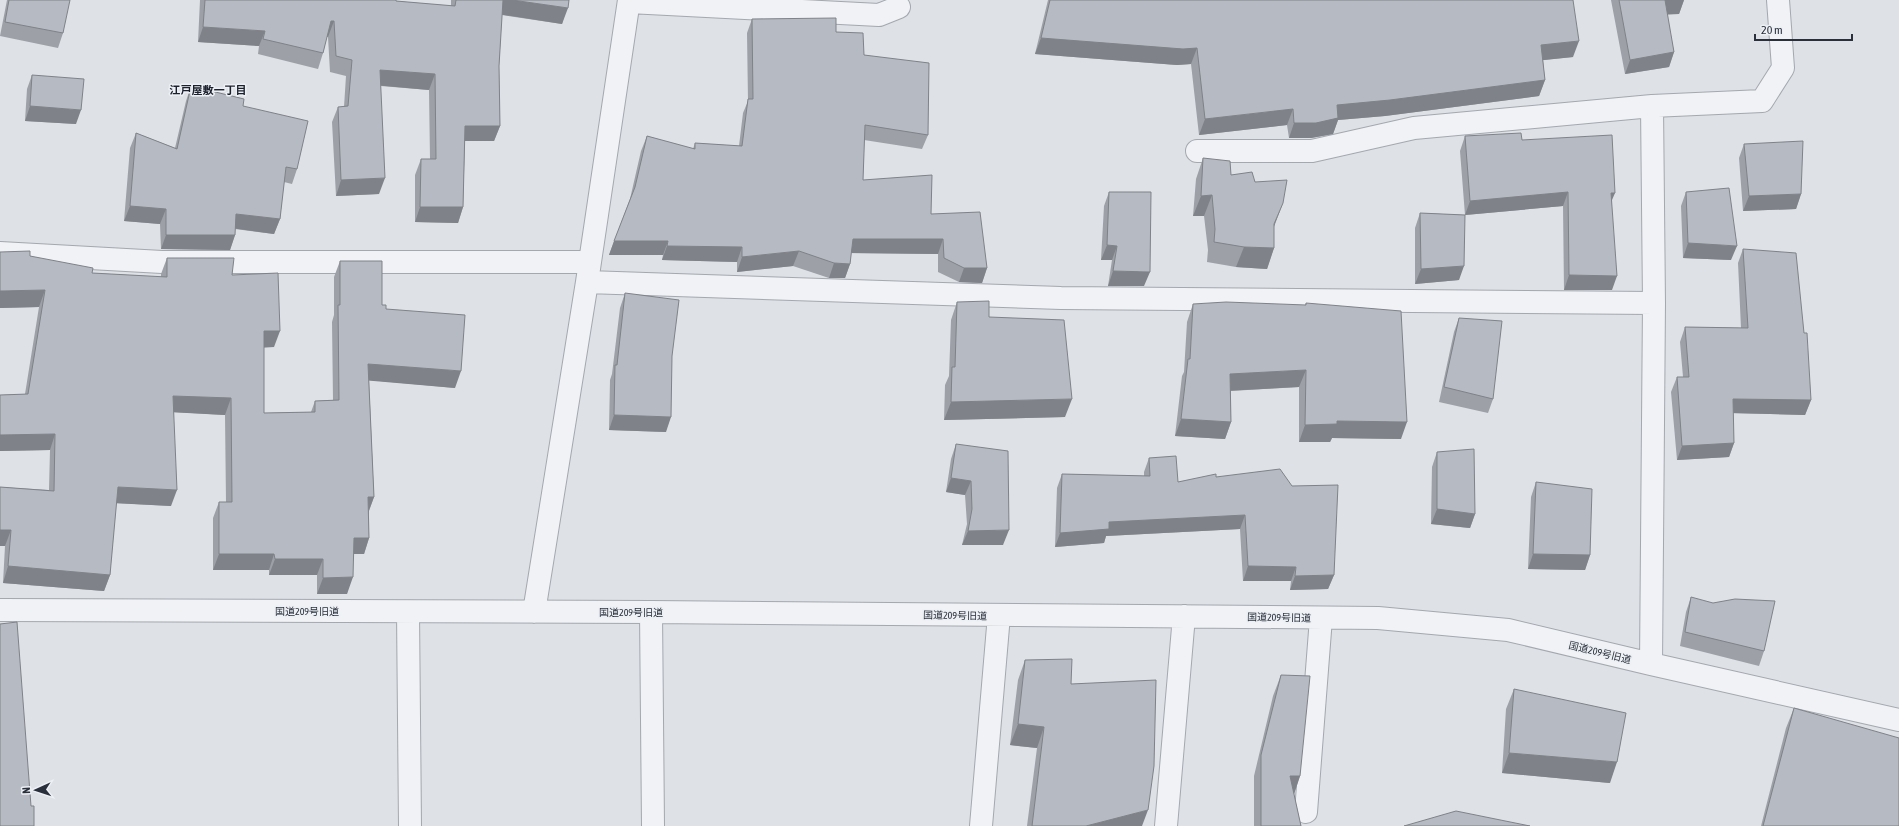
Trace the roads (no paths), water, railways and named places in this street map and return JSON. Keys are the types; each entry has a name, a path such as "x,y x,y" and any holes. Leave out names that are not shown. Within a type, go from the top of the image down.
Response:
{"street":[{"path":"1197,151 1312,151 1414,128 1652,106 1762,101 1783,68 1778,0"},
{"path":"534,612 629,1 879,15 899,7"},
{"path":"1651,664 1654,303 1652,106"},
{"path":"0,253 162,262 588,272 1061,298 1654,303"},
{"name":"国道209号旧道","path":"0,610 652,612 1378,618 1508,630 1899,720"},
{"path":"408,612 410,826"},
{"path":"652,612 653,826"},
{"path":"981,826 998,615"},
{"path":"1166,826 1184,616"},
{"path":"1306,812 1321,618"}],"district":[{"name":"江戸屋敷一丁目","path":"208,90"}]}
